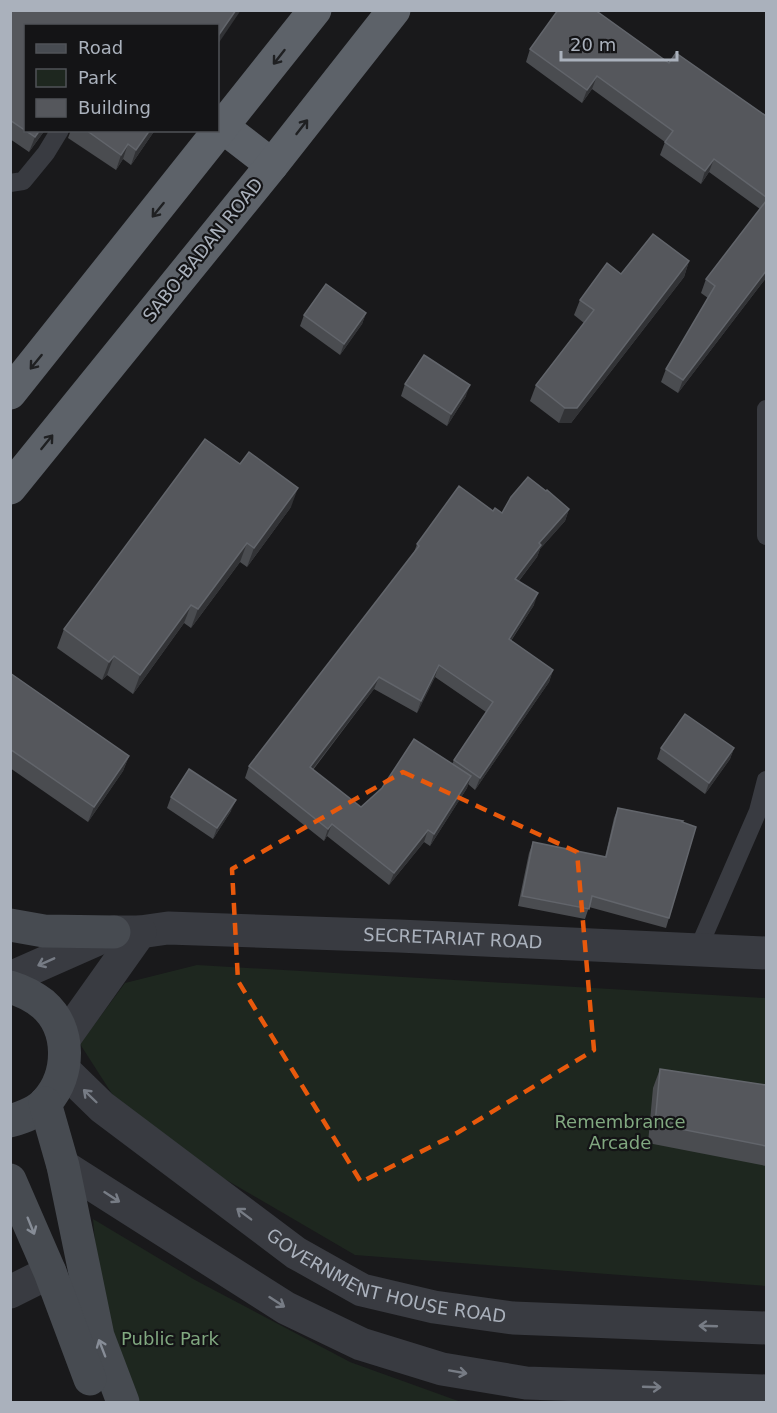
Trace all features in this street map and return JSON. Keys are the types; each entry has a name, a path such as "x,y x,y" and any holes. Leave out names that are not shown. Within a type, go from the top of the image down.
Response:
{"highway":[{"path":"10,393 224,128 315,10"},
{"name":"SABO-BADAN ROAD","path":"10,488 272,165 394,10"},
{"path":"224,128 272,165"}],"main road":[{"path":"10,925 44,931 127,932"},
{"path":"10,987 29,994 45,1006 57,1021 64,1055 57,1088 45,1103 26,1116 10,1121"},
{"path":"45,1103 63,1166 98,1336 123,1402"},
{"path":"10,1180 50,1272 99,1402"}],"street":[{"name":"SECRETARIAT ROAD","path":"10,978 127,932 168,928 411,936 766,953"},
{"path":"64,1055 127,932"},
{"name":"GOVERNMENT HOUSE ROAD","path":"64,1055 102,1107 296,1253 363,1290 434,1307 513,1318 766,1328"},
{"path":"63,1166 286,1308 361,1344 442,1369 526,1383 766,1391"},
{"path":"10,1292 50,1272"}],"lane":[{"path":"10,183 23,181 46,153 59,132"},
{"path":"766,409 766,536"},
{"path":"698,950 758,811 766,780"}],"highlighted area":[{"path":"403,772 577,852 594,1050 452,1136 361,1182 238,981 232,869"}],"green space":[{"name":"Remembrance Arcade","path":"197,965 766,998 766,1286 355,1255 132,1125 80,1044 125,983"},
{"name":"Public Park","path":"93,1219 195,1280 350,1362 461,1402 128,1402 104,1346"}],"building":[{"path":"10,10 236,10 219,35 219,24 24,24 24,130 10,120"},
{"path":"558,10 595,10 669,63 676,53 766,116 766,197 714,159 705,171 665,142 673,131 597,76 587,90 530,49"},
{"path":"28,132 39,132 35,137"},
{"path":"89,132 149,132 136,150 128,144 121,155"},
{"path":"766,201 766,271 683,380 666,369 715,286 706,279"},
{"path":"653,234 689,261 577,408 565,408 536,385 594,310 580,300 607,263 621,274"},
{"path":"326,284 366,313 344,344 304,315"},
{"path":"424,355 470,385 451,414 405,384"},
{"path":"205,439 240,464 249,452 298,488 254,548 247,543 198,609 191,605 140,675 114,656 109,662 64,629"},
{"path":"528,477 569,509 539,543 541,545 515,579 538,593 509,639 553,670 480,778 454,760 493,702 439,665 421,701 379,677 310,767 361,807 382,788 414,739 471,776 434,834 428,830 394,873 332,824 328,829 249,766 419,546 417,544 459,486 493,511 495,508 502,513 511,497"},
{"path":"10,673 129,756 94,807 10,749"},
{"path":"685,714 734,748 709,783 661,748"},
{"path":"189,769 236,800 217,828 171,797"},
{"path":"618,808 683,821 696,827 669,918 592,896 589,909 522,896 533,842 606,857"},
{"path":"660,1069 766,1085 766,1146 655,1124"}]}
